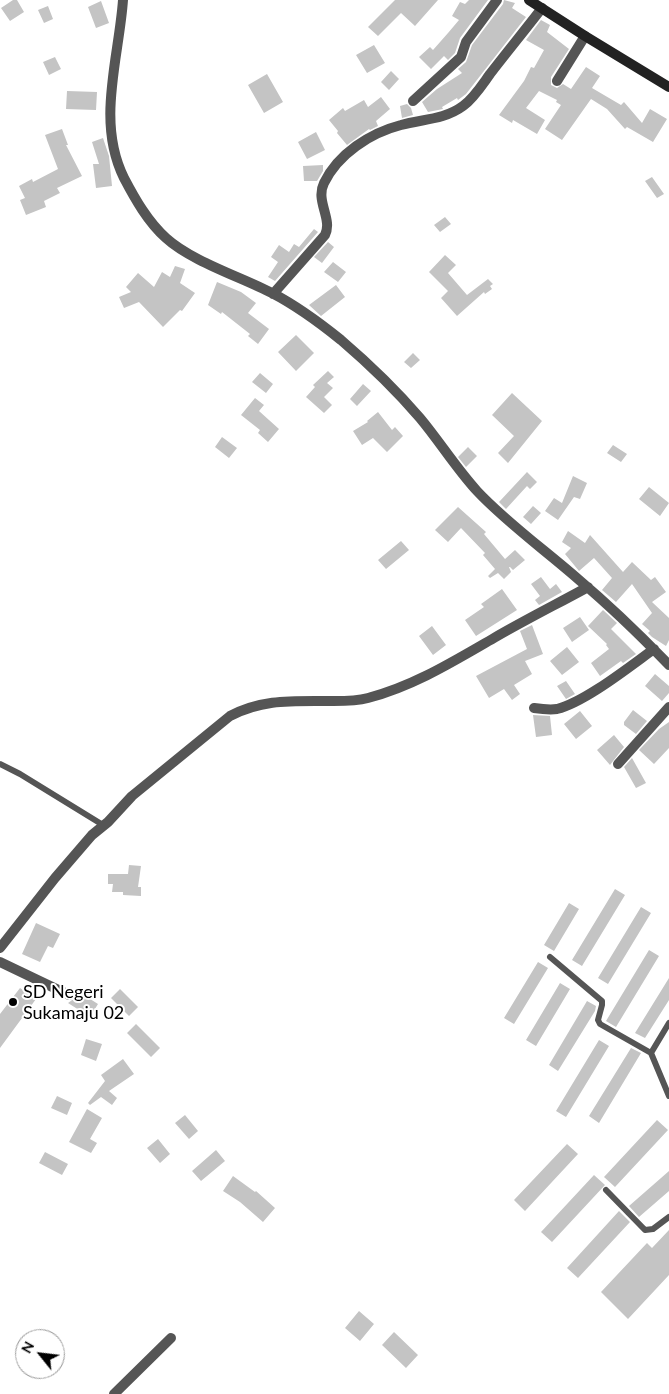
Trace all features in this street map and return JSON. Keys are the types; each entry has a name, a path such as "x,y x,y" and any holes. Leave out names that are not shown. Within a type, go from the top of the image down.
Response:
{"main road":[{"path":"529,0 584,36 669,87"}],"street":[{"path":"122,0 112,78 110,118 113,143 124,177 148,219 168,241 202,260 273,294 310,317 342,341 404,400 478,491 497,510 588,587 669,665"},
{"path":"413,101 461,57 466,42 497,0"},
{"path":"273,294 325,235 327,227 321,191 338,162 362,142 379,133 401,125 436,119 463,106 542,8"},
{"path":"557,81 584,36"},
{"path":"0,948 55,878 132,796 230,716 260,704 278,702 346,702 367,699 393,690 442,668 588,587"},
{"path":"534,708 555,709 568,705 590,693 654,649"},
{"path":"618,764 669,707"},
{"path":"0,962 69,995"},
{"path":"114,1394 170,1338"}],"lane":[{"path":"0,764 106,824"},
{"path":"550,957 602,1001 598,1020 600,1024 651,1053 669,1096"},
{"path":"651,1053 669,1023"},
{"path":"606,1190 645,1230 653,1229 669,1217"}],"building":[{"path":"13,0 17,0 24,12 10,21 1,8"},
{"path":"395,0 438,0 415,26 401,13 378,36 368,27"},
{"path":"469,0 488,0 460,38 455,53 448,60 444,56 431,69 419,57 430,47 433,50 448,33 459,20 452,16 460,2 465,4"},
{"path":"504,0 515,3 512,8 526,17 466,94 442,107 443,109 428,112 422,102 437,89 462,73 458,69 466,62 472,45 503,4"},
{"path":"101,1 109,23 96,28 88,7"},
{"path":"48,6 53,19 44,23 38,10"},
{"path":"541,20 550,25 547,32 569,49 551,77 551,85 557,88 563,84 571,89 586,67 600,76 592,88 621,105 624,102 642,123 650,109 667,119 653,142 627,127 625,129 607,109 591,99 562,140 545,129 561,105 556,102 557,100 539,91 526,108 545,120 537,134 513,120 512,123 499,115 524,81 531,67 534,68 544,50 526,40"},
{"path":"374,45 385,63 367,73 356,55"},
{"path":"55,57 61,69 49,75 43,62"},
{"path":"391,71 399,79 389,90 381,82"},
{"path":"267,74 283,102 264,113 248,85"},
{"path":"67,91 97,92 96,110 66,109"},
{"path":"381,97 390,109 376,121 378,126 369,129 347,145 329,120 343,108 345,111 364,100 368,107"},
{"path":"407,104 411,108 413,115 402,118 400,106"},
{"path":"62,129 68,145 66,145 82,176 57,188 60,193 44,201 46,207 26,215 20,200 25,198 19,186 32,179 33,182 58,169 45,135"},
{"path":"316,132 325,150 307,159 298,142"},
{"path":"103,138 109,156 112,186 96,188 93,164 99,164 92,142"},
{"path":"323,165 323,171 317,181 304,181 303,166"},
{"path":"652,177 664,194 657,198 645,181"},
{"path":"445,217 451,224 440,232 434,225"},
{"path":"314,229 318,232 275,281 268,277 278,262 271,257 279,245 289,252 294,244 299,247"},
{"path":"328,242 334,247 322,263 314,257"},
{"path":"445,255 456,265 448,273 467,295 488,279 493,284 490,286 492,289 485,294 484,292 457,316 441,298 448,291 429,272"},
{"path":"333,262 346,272 338,282 324,272"},
{"path":"175,266 185,269 180,283 195,293 182,311 180,310 163,327 139,302 124,308 119,297 131,292 126,287 138,273 154,287 162,272 170,277"},
{"path":"217,282 241,292 256,303 248,313 269,329 258,344 248,336 250,334 222,312 221,314 208,305"},
{"path":"336,285 345,297 321,316 309,305"},
{"path":"296,335 314,353 296,371 278,352"},
{"path":"413,353 420,360 411,368 404,362"},
{"path":"328,371 334,377 327,383 333,388 324,397 332,405 324,413 306,397 315,387 313,385"},
{"path":"260,373 273,384 266,393 252,382"},
{"path":"363,384 371,391 357,406 350,399"},
{"path":"512,393 542,421 508,463 498,453 514,436 492,415"},
{"path":"255,398 264,405 259,411 279,429 268,442 258,433 260,430 241,415"},
{"path":"378,412 392,430 395,427 403,436 387,452 373,438 362,445 353,431 368,422"},
{"path":"222,437 237,448 229,458 215,447"},
{"path":"613,445 627,454 621,462 607,453"},
{"path":"468,447 477,456 466,467 458,457"},
{"path":"527,472 537,482 530,489 527,486 506,509 499,502"},
{"path":"573,476 587,483 580,499 574,497 558,520 545,511 554,498 562,503"},
{"path":"649,487 669,503 660,516 639,499"},
{"path":"533,506 541,513 531,524 523,517"},
{"path":"458,507 486,532 484,534 505,559 515,550 525,560 513,570 509,567 511,572 504,579 498,573 490,578 488,576 495,569 483,555 485,553 461,528 448,542 435,530"},
{"path":"568,531 585,543 590,535 623,572 632,562 651,580 655,577 666,592 652,602 669,618 669,640 666,646 652,637 648,633 650,631 642,624 652,613 632,584 616,602 602,590 612,578 594,558 579,571 565,554 571,548 562,542"},
{"path":"401,541 409,550 386,569 378,560"},
{"path":"541,577 550,589 556,584 562,592 539,605 535,600 540,596 531,584"},
{"path":"502,589 517,610 476,636 465,620 484,607 481,604"},
{"path":"603,610 617,623 611,629 636,654 623,663 621,661 600,676 591,663 609,649 607,644 588,626"},
{"path":"580,617 589,630 572,642 563,628"},
{"path":"532,625 543,654 525,661 532,674 514,685 520,694 512,700 504,689 489,698 476,676 527,649 520,631"},
{"path":"432,626 446,645 433,655 419,636"},
{"path":"567,647 579,662 562,675 550,661"},
{"path":"655,674 669,686 669,693 662,701 645,686"},
{"path":"566,681 575,694 566,699 557,686"},
{"path":"633,710 647,721 636,734 624,725 624,722"},
{"path":"580,711 592,726 576,739 564,724"},
{"path":"533,715 550,716 552,735 536,737"},
{"path":"669,722 669,748 654,764 639,750 659,729"},
{"path":"614,735 624,747 610,765 597,750"},
{"path":"632,758 646,783 636,788 624,767"},
{"path":"129,865 141,866 138,887 141,887 141,896 123,895 123,892 112,892 113,884 108,884 108,874 128,874"},
{"path":"615,889 625,895 582,966 572,960"},
{"path":"569,903 579,909 554,951 544,945"},
{"path":"641,907 651,913 608,984 598,978"},
{"path":"36,923 60,934 53,948 48,946 40,962 22,954"},
{"path":"649,950 659,956 616,1027 606,1021"},
{"path":"538,962 548,968 514,1024 504,1018"},
{"path":"669,978 669,1000 645,1038 635,1033"},
{"path":"560,983 570,989 536,1046 526,1040"},
{"path":"20,988 36,999 0,1048 0,1014"},
{"path":"120,989 138,1007 129,1016 111,998"},
{"path":"76,990 98,1004 90,1017 68,1003 75,998"},
{"path":"587,1001 596,1006 595,1011 558,1071 549,1065"},
{"path":"136,1024 160,1048 151,1057 127,1033"},
{"path":"86,1039 102,1044 96,1061 81,1055"},
{"path":"599,1040 609,1046 566,1117 556,1111"},
{"path":"631,1048 641,1053 599,1123 589,1116"},
{"path":"123,1059 134,1074 109,1091 117,1098 112,1105 101,1097 90,1105 88,1103 105,1081 101,1075"},
{"path":"57,1096 72,1103 67,1115 51,1108"},
{"path":"87,1109 102,1118 90,1139 97,1143 91,1153 69,1142"},
{"path":"185,1115 198,1131 189,1139 175,1123"},
{"path":"657,1120 668,1130 615,1187 604,1177"},
{"path":"158,1139 170,1154 160,1163 147,1148"},
{"path":"567,1144 578,1154 525,1211 514,1200"},
{"path":"216,1150 225,1161 201,1181 192,1171"},
{"path":"45,1152 68,1164 62,1175 39,1163"},
{"path":"669,1171 669,1191 639,1217 629,1206"},
{"path":"594,1175 605,1185 552,1242 541,1232"},
{"path":"233,1176 256,1191 275,1208 263,1222 240,1202 223,1191"},
{"path":"619,1211 630,1222 578,1278 567,1268"},
{"path":"669,1230 669,1275 628,1319 601,1292 647,1243 652,1248"},
{"path":"359,1311 374,1324 360,1341 345,1328"},
{"path":"394,1332 418,1355 406,1368 382,1345"}],"place":[{"name":"SD Negeri Sukamaju 02","path":"13,1002"}]}
